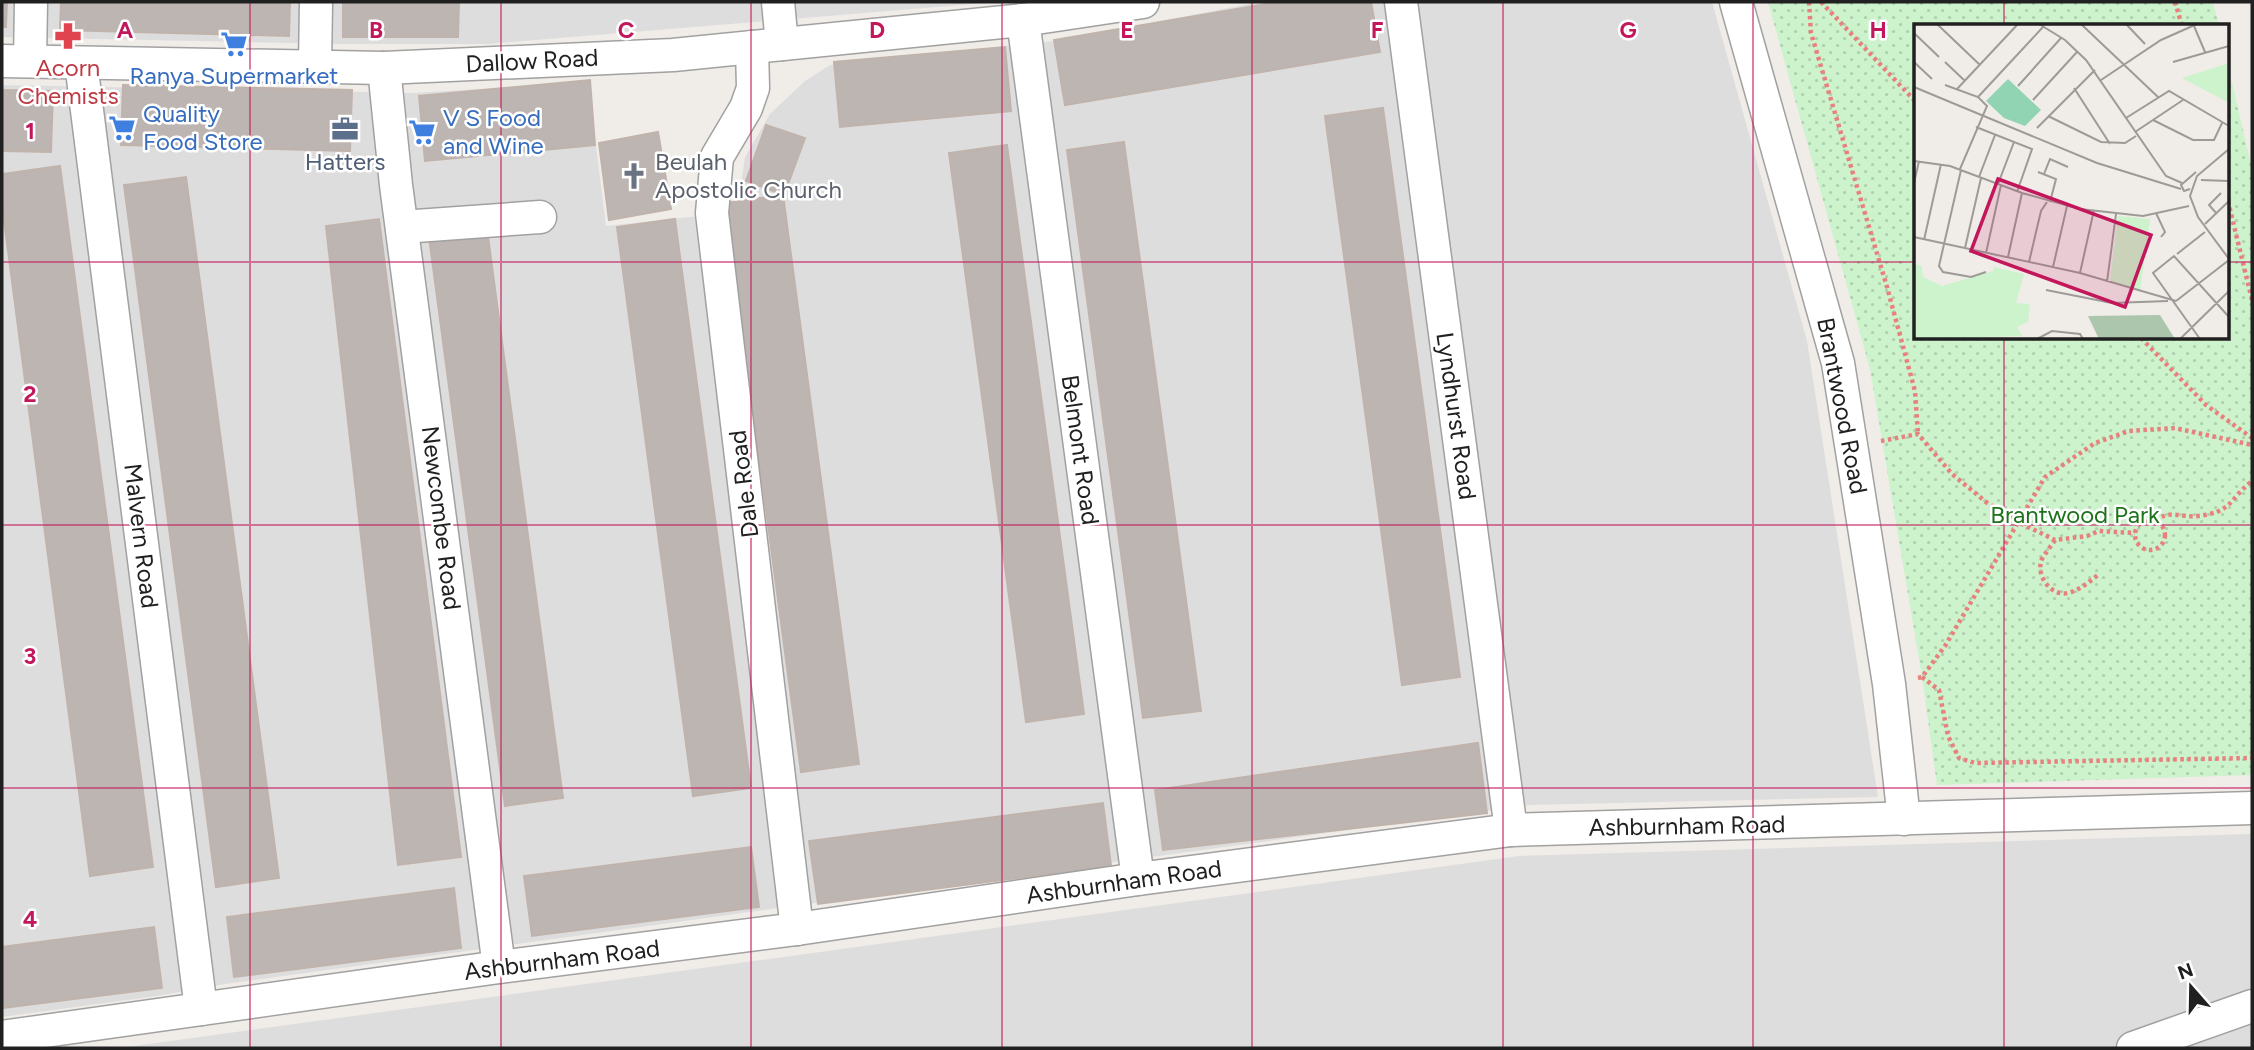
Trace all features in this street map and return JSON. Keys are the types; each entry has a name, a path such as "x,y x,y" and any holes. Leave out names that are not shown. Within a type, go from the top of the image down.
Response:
{"street":[{"path":"16,61 31,2"},
{"path":"315,66 316,2"},
{"name":"Dale Road","path":"778,2 767,46 746,107 717,158 712,213 797,929"},
{"name":"Dallow Road","path":"16,61 384,68 673,55 1023,20 1143,2"},
{"name":"Lyndhurst Road","path":"1401,2 1511,830"},
{"name":"Brantwood Road","path":"1736,2 1838,363 1889,684 1904,819"},
{"name":"Belmont Road","path":"1023,20 1138,879"},
{"name":"Malvern Road","path":"81,63 201,1009"},
{"name":"Newcombe Road","path":"384,68 402,227 499,967"},
{"path":"402,227 540,217"},
{"name":"Ashburnham Road","path":"2,1038 499,967 797,929 1138,879 1511,830 2252,808"},
{"path":"2133,1048 2252,1006"}],"path":[{"path":"1809,2 1811,33 1887,287 1915,391 1918,434 1952,474 1986,502 2055,540 2087,536 2099,531 2135,533"},
{"path":"1821,2 1914,100"},
{"path":"2175,2 2181,24"},
{"path":"2230,209 2252,300"},
{"path":"2143,340 2206,405 2252,438"},
{"path":"1889,684 1922,677 1945,646 2045,477 2095,443 2129,430 2175,428 2252,444"},
{"path":"1853,446 1918,434"},
{"path":"2156,521 2165,532 2162,542 2155,549 2141,546 2135,533 2143,522 2156,521 2167,514 2197,516 2229,507 2252,481"},
{"path":"2055,540 2041,561 2040,569 2046,584 2065,594 2084,586 2098,575"},
{"path":"1922,677 1938,690 1948,736 1959,758 1975,763 2252,758"}],"shaded area":[{"path":"2,2 997,2 488,44 343,44 2,37"},
{"path":"1259,2 1712,2 1807,341 1878,797 1530,805 2,1017 2,85 414,93 588,82 606,226 737,212 745,157 770,114 805,81 830,65 1063,40"},
{"path":"2252,834 2252,1048 120,1048 1519,856"}],"green space":[{"name":"Brantwood Park","path":"1768,2 2213,2 2218,24 1914,24 1914,340 2230,340 2230,74 2252,169 2252,775 1937,785 1922,677 1870,369"}],"building":[{"path":"2,2 7,2 6,27 2,27"},
{"path":"61,2 290,2 289,36 60,30"},
{"path":"343,2 459,2 458,37 343,37"},
{"path":"1278,2 1371,2 1380,52 1065,105 1054,40"},
{"path":"1005,47 1011,111 840,127 834,62"},
{"path":"590,80 595,145 425,161 419,96"},
{"path":"123,85 352,90 350,151 121,145"},
{"path":"2,90 53,91 51,152 2,151"},
{"path":"1383,108 1460,677 1402,685 1325,116"},
{"path":"766,125 805,138 784,195 746,181"},
{"name":"Beulah Apostolic Church","path":"658,132 671,209 609,220 599,143"},
{"path":"1124,142 1201,711 1143,718 1067,150"},
{"path":"1007,145 1084,714 1026,722 949,153"},
{"path":"60,166 153,867 90,876 2,205 2,174"},
{"path":"186,177 279,878 216,887 124,185"},
{"path":"783,195 859,764 801,772 725,203"},
{"path":"379,219 461,857 398,865 326,226"},
{"path":"675,219 751,788 693,796 617,227"},
{"path":"487,229 563,798 505,806 429,237"},
{"path":"1478,743 1487,813 1163,850 1155,790"},
{"path":"1103,803 1111,866 818,904 809,841"},
{"path":"751,847 759,907 532,936 524,876"},
{"path":"454,888 461,948 234,977 227,917"},
{"path":"154,927 162,988 2,1008 2,947"}],"place":[{"name":"Acorn Chemists","path":"68,36"},
{"name":"Ranya Supermarket","path":"234,44"},
{"name":"Quality Food Store","path":"122,128"},
{"name":"Hatters","path":"345,129"},
{"name":"V S Food and Wine","path":"422,132"},
{"name":"Beulah Apostolic Church","path":"634,176"}]}
